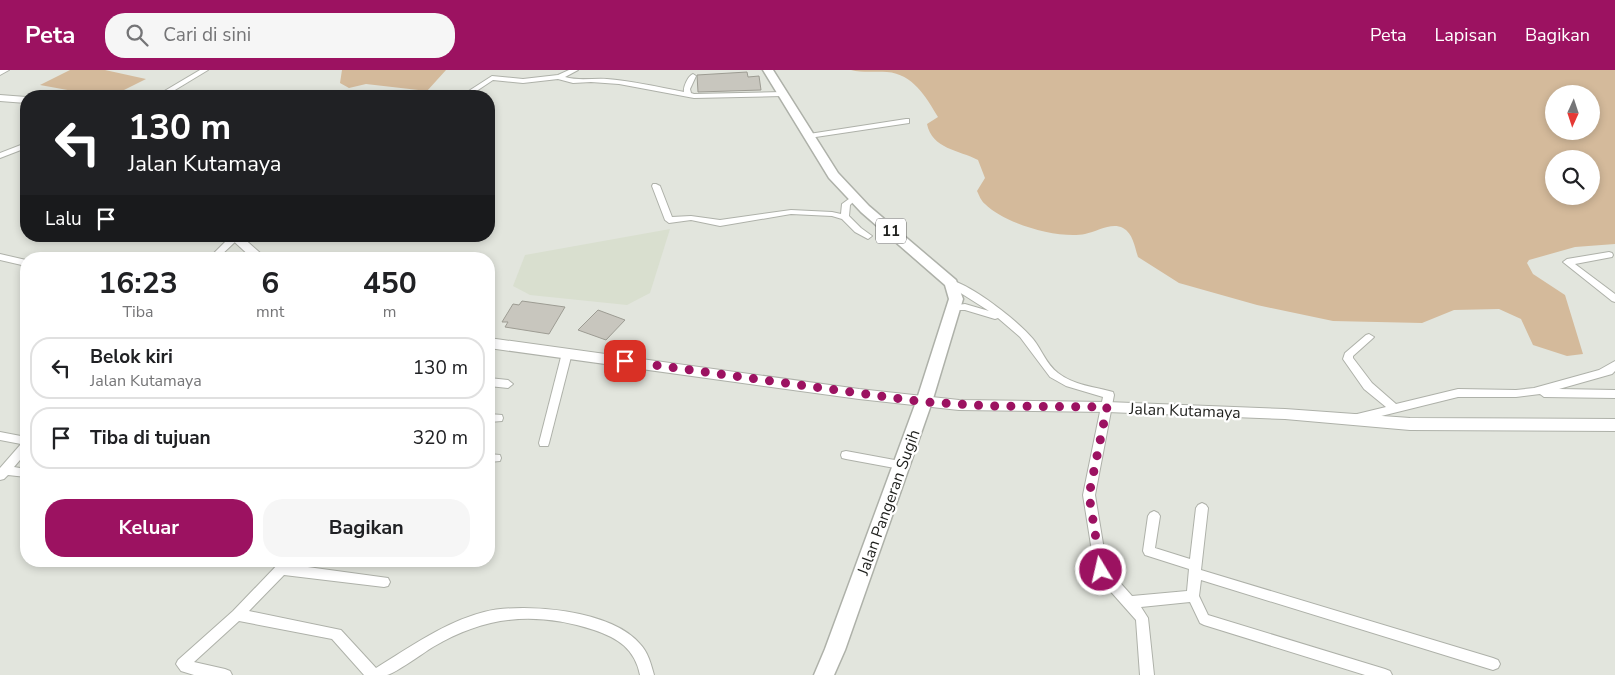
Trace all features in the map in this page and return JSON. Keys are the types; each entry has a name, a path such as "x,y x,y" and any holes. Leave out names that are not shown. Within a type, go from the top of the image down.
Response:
{"highway":[{"name":"11","path":"768,70 826,167 853,198 951,283"},
{"name":"Jalan Pangeran Sugih","path":"824,675 835,650 924,402 953,308 956,294 951,283"}],"main road":[{"path":"0,72 4,70"},
{"path":"0,98 20,100"},
{"path":"243,242 254,252"},
{"name":"Jalan Kutamaya","path":"495,344 924,402 992,406 1107,407 1285,414 1410,424 1615,425"}],"street":[{"path":"170,90 205,70"},
{"path":"474,90 492,78 523,81 559,77 575,70"},
{"path":"688,94 687,89 693,76"},
{"path":"559,77 570,81 597,80 621,82 710,97 782,94"},
{"path":"809,136 906,121"},
{"path":"0,156 20,148"},
{"path":"656,186 669,220 691,218 720,223 747,217 791,212 832,214 845,217 858,230 868,236"},
{"path":"845,217 846,204 853,198"},
{"path":"221,252 234,242"},
{"path":"1609,255 1567,262 1615,299"},
{"path":"0,257 20,262"},
{"path":"951,283 968,292 1018,329 1031,342 1048,370 1058,378 1083,388 1109,395 1089,495 1090,509 1101,570 1142,618 1147,675"},
{"path":"953,308 965,307 1005,320"},
{"path":"1370,337 1348,355 1348,359 1368,386 1395,409"},
{"path":"544,443 568,353"},
{"path":"1523,393 1602,374 1615,365"},
{"path":"495,383 508,384"},
{"path":"1349,420 1473,391 1615,394"},
{"path":"0,436 20,440"},
{"path":"3,473 20,453"},
{"path":"846,455 900,465"},
{"path":"3,473 20,473"},
{"path":"1202,508 1193,596 1204,619 1370,673 1385,675"},
{"path":"1154,516 1149,551 1196,569 1493,664"},
{"path":"225,675 183,666 184,661 237,615 283,567"},
{"path":"297,567 384,582"},
{"path":"1130,602 1193,596"},
{"path":"237,615 336,634 375,675 464,625 484,618 524,612 545,613 598,625 619,635 634,645 643,659 647,675"}],"shaded area":[{"path":"70,70 105,70 146,79 124,90 68,90 40,85"},
{"path":"342,70 446,70 428,90 366,84 349,88 340,83"},
{"path":"851,70 1615,70 1615,244 1575,247 1529,260 1527,263 1533,274 1565,295 1583,354 1567,356 1533,345 1521,319 1499,309 1454,310 1422,323 1333,321 1257,305 1179,283 1138,257 1129,233 1118,226 1074,235 1047,232 1018,224 994,211 981,200 977,191 985,178 978,160 947,148 934,139 927,124 938,117 918,88 904,77 896,74"},
{"path":"670,229 650,293 627,305 530,295 513,286 525,255"}],"building":[{"path":"747,72 748,77 759,76 761,90 698,92 697,75"},
{"path":"522,301 565,307 549,334 505,327 508,322 502,322 513,304 519,305"},
{"path":"598,310 625,320 606,340 578,330"}],"route":[{"path":"625,361 924,402 992,406 1107,407 1089,495 1101,570"}]}
